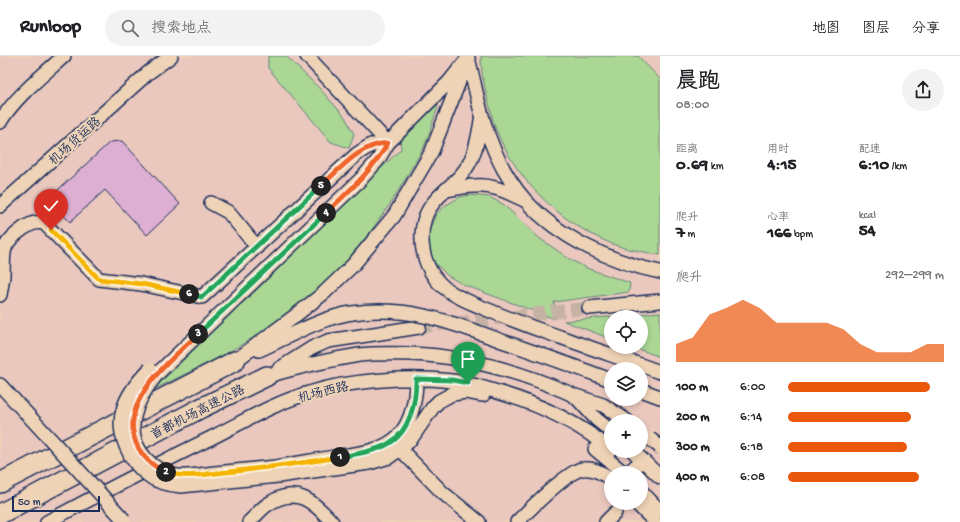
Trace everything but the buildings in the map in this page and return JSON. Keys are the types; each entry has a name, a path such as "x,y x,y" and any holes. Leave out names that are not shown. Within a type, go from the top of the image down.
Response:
{"highway":[{"name":"首都机场高速公路","path":"0,483 235,361"},
{"name":"首都机场高速公路","path":"0,514 194,412 267,376"}],"street":[{"path":"0,122 6,112 22,95 64,56"},
{"name":"机场货运路","path":"148,73 160,56"},
{"name":"机场货运路","path":"0,206 148,73 171,56"},
{"path":"307,56 388,143"},
{"path":"468,57 449,82 388,143 378,160 362,179 153,372 141,397 133,421 133,435 138,447 151,464 164,472 178,476 277,471 368,463 389,457 411,440 433,407 452,394 466,392 502,400 546,418 570,431 607,458 624,466"},
{"path":"468,57 482,116 489,137 499,160 525,200 551,223 588,247 616,260 660,272"},
{"path":"235,361 324,293 353,265 394,216 413,186 432,151 468,57"},
{"path":"482,116 477,142 470,161 464,171 447,190 437,197 430,206 423,226 421,237 422,246 429,268 437,281 451,293 510,319 660,372"},
{"path":"0,295 3,278 3,254 6,244 31,224 38,222 44,223 99,279 142,284 202,297 357,154 371,145 388,143"},
{"path":"447,190 477,185 485,186 503,191 525,200"},
{"path":"211,203 228,212 257,247"},
{"path":"589,308 660,300"},
{"path":"235,361 340,315 386,311 422,315 468,329 604,378"},
{"path":"267,376 312,348 328,341 419,327"},
{"path":"267,376 321,361 360,355 428,355 470,360 534,378 603,406 616,414"},
{"path":"277,471 353,454 388,444 401,433 407,424 414,401 416,379"},
{"name":"机场西路","path":"47,522 120,483 257,414 296,397 317,390 348,384 416,379 459,382 518,398 561,417 580,428 604,446"},
{"path":"0,385 126,521"},
{"path":"569,393 576,397 596,419 604,425"},
{"path":"648,393 660,397"},
{"path":"648,437 660,447"},
{"path":"400,449 443,493 479,522"},
{"name":"机场西路","path":"619,458 628,466"},
{"path":"641,458 660,476"},
{"path":"517,522 568,475 582,469 593,469 604,475"},
{"path":"648,487 660,500"},
{"path":"249,522 270,503 289,495 307,499 321,510 332,522"},
{"path":"648,498 660,511"},
{"path":"643,510 655,522"},
{"path":"606,522 616,512"}],"shaded area":[{"path":"0,56 660,56 660,522 0,522"}],"green space":[{"path":"268,56 286,56 321,90 345,117 354,134 349,148 331,142 268,68"},
{"path":"481,56 638,56 660,79 660,255 621,247 591,234 556,211 541,197 514,164 495,127 484,84"},
{"path":"439,103 427,140 397,192 366,237 329,279 288,314 266,330 224,354 153,390 260,284 401,149 400,139"},
{"path":"470,195 489,197 503,204 539,238 571,260 589,269 630,283 629,292 554,302 555,319 464,285 448,276 433,261 427,240 436,214 446,205 460,197"},
{"path":"660,312 660,357 648,353 648,313"},
{"path":"604,317 604,336 564,321"}],"tunnel":[{"path":"419,327 589,308"},
{"path":"638,464 660,443"}],"route":[{"path":"51,230 99,279 142,284 202,297 357,154 371,145 388,143 378,160 362,179 274,261 150,382 143,392 135,410 133,435 138,447 151,464 164,472 178,476 192,476 276,467 373,450 388,444 401,433 407,424 414,401 416,379 452,380 468,383"}]}
